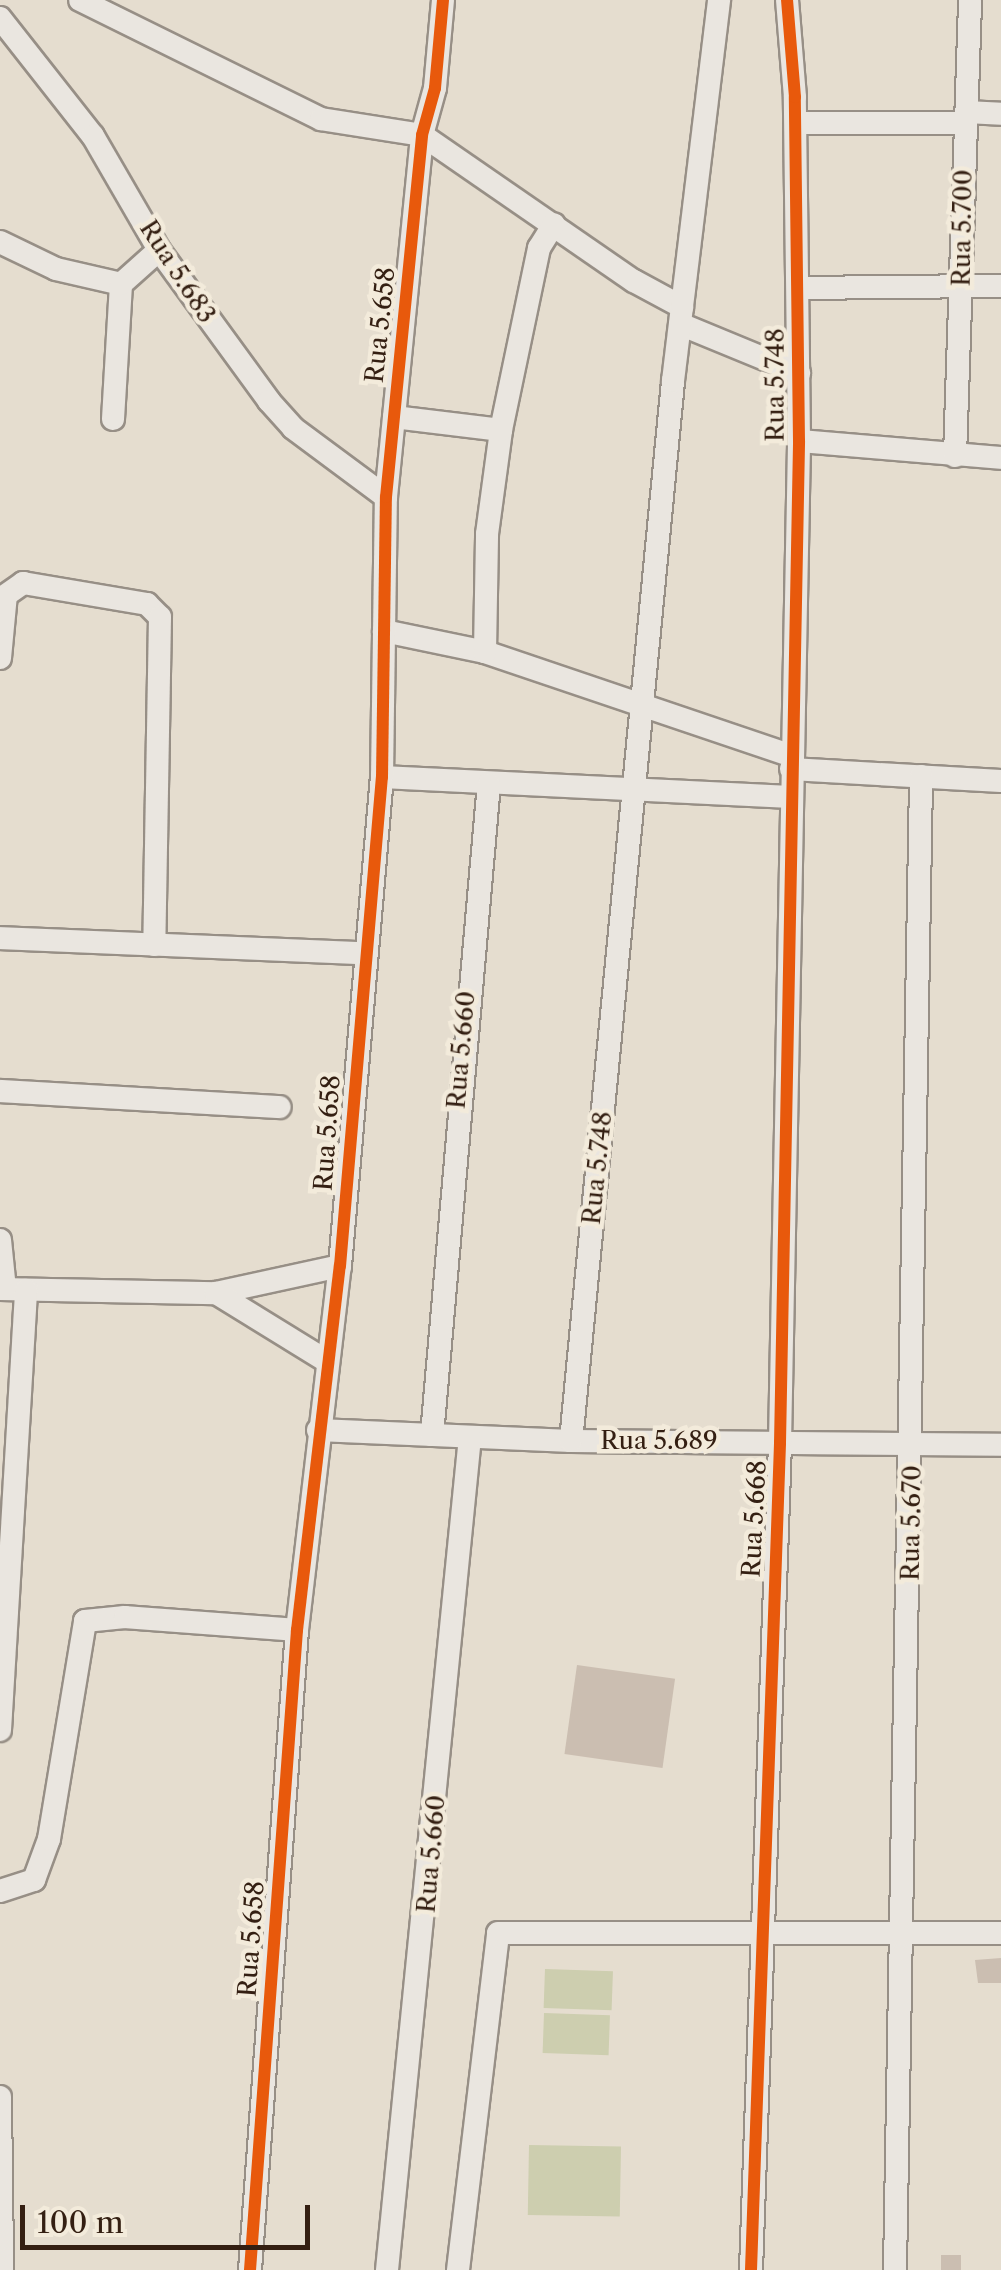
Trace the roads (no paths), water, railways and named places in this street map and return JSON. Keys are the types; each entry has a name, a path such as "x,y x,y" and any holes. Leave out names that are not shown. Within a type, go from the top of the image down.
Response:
{"street":[{"path":"80,0 105,6 322,119 422,134 681,316 799,372"},
{"name":"Rua 5.658","path":"250,2270 297,1630 325,1360 340,1266 382,777 386,497 422,134 436,88 443,0"},
{"name":"Rua 5.748","path":"571,1442 681,316 719,0"},
{"name":"Rua 5.748","path":"786,0 796,123 800,440 792,763"},
{"name":"Rua 5.700","path":"955,456 970,0"},
{"name":"Rua 5.683","path":"0,18 93,136 160,250 293,428 386,497"},
{"path":"796,123 1001,114"},
{"path":"485,652 488,534 501,430 539,248 554,224"},
{"path":"0,242 56,269 121,284"},
{"path":"113,419 121,284 160,250"},
{"path":"798,288 1001,286"},
{"path":"394,417 501,430"},
{"path":"800,440 1001,458"},
{"path":"0,658 6,595 23,584 147,604 160,617 154,946"},
{"path":"384,631 485,652 645,704 792,763 1001,780"},
{"name":"Rua 5.668","path":"750,2270 759,1934 780,1443 792,763"},
{"name":"Rua 5.670","path":"894,2270 914,1444 921,776"},
{"path":"382,777 636,792 791,796"},
{"name":"Rua 5.660","path":"432,1435 489,784"},
{"path":"0,938 364,954"},
{"path":"0,1091 280,1107"},
{"path":"0,1240 10,1289 0,1730"},
{"path":"10,1289 216,1292 340,1266"},
{"path":"216,1292 325,1360"},
{"name":"Rua 5.689","path":"318,1430 571,1442 1001,1445"},
{"name":"Rua 5.660","path":"386,2270 470,1437"},
{"path":"0,1892 34,1880 50,1839 85,1621 92,1617 297,1630"},
{"path":"458,2270 495,1941 505,1929 759,1934 903,1928 1001,1933"},
{"path":"0,2097 2,2270"}]}
